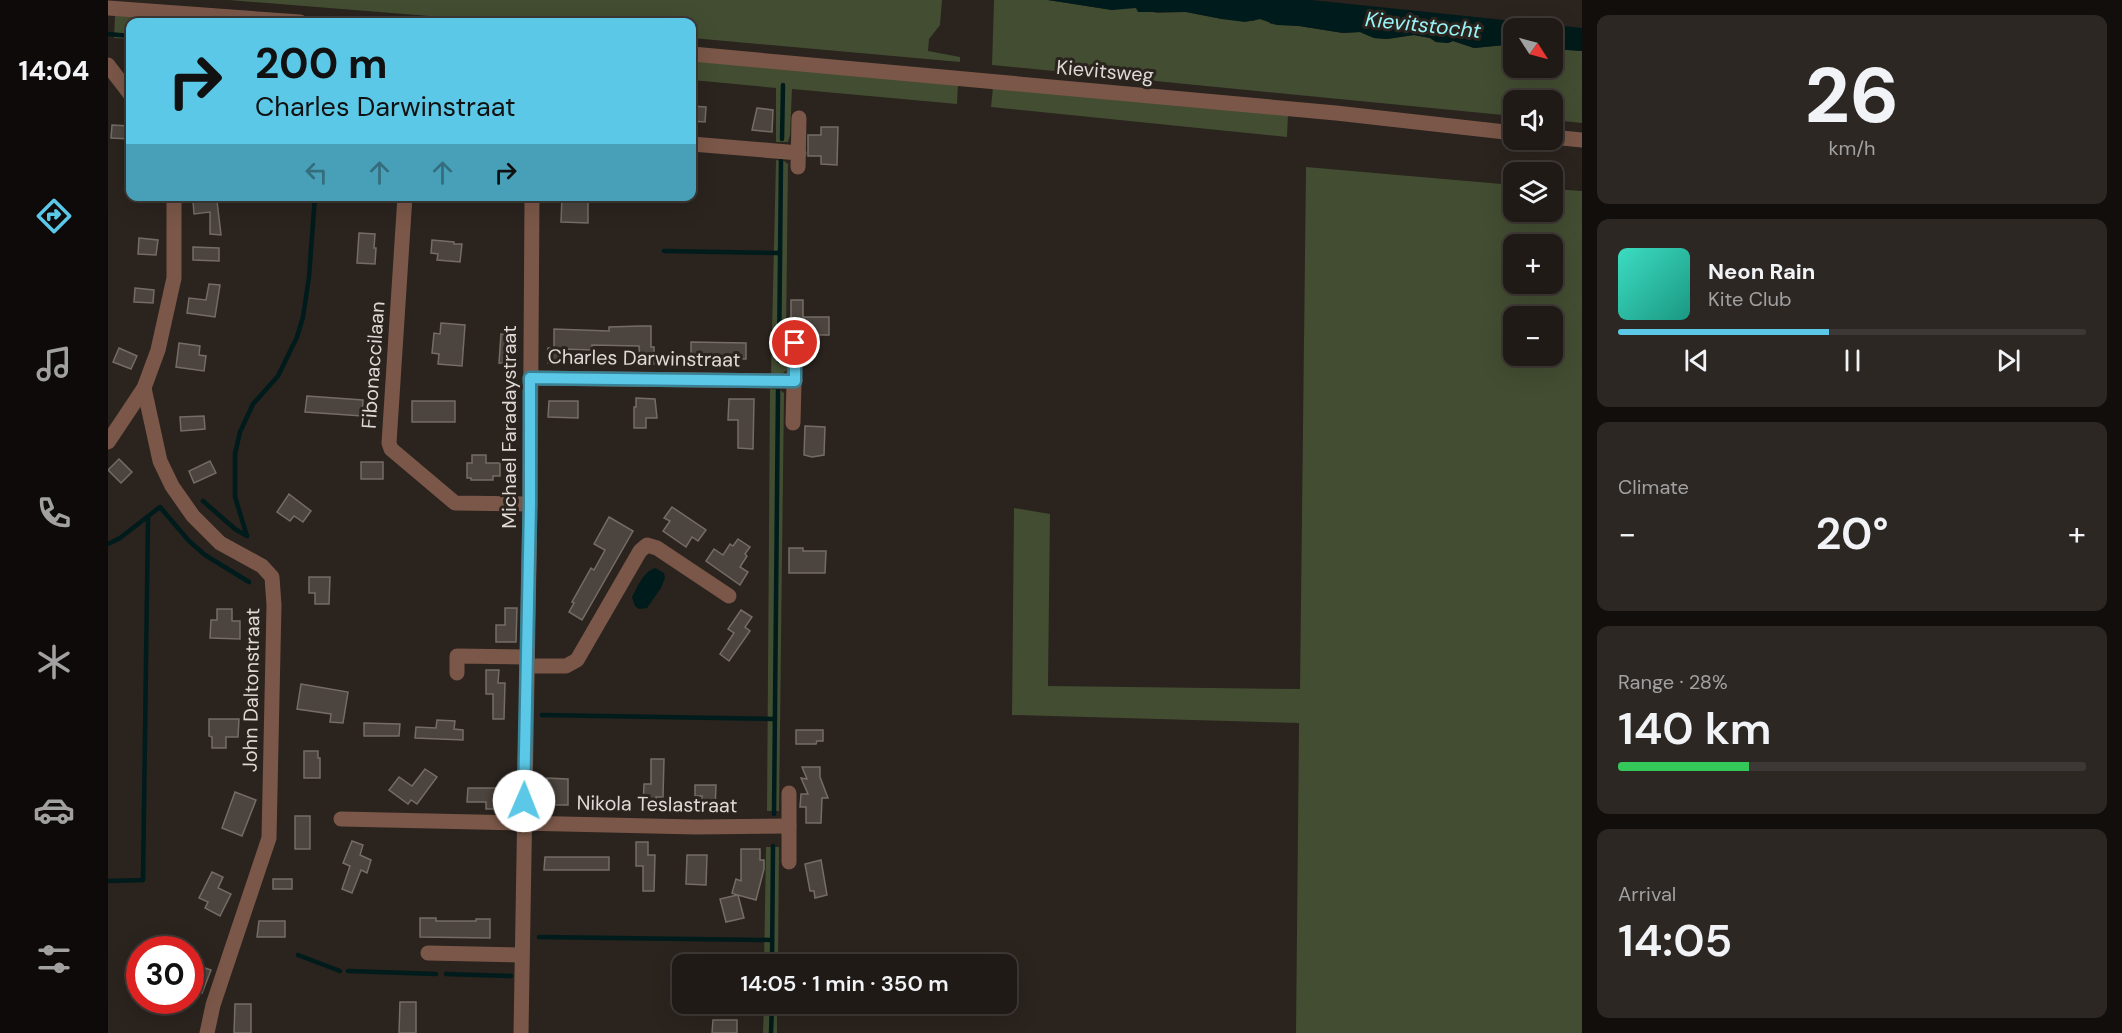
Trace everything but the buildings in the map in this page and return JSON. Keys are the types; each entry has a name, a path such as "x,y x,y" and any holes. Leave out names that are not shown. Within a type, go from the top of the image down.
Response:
{"street":[{"path":"108,8 245,18"},
{"name":"Kievitsweg","path":"696,54 1336,113 1503,132"},
{"path":"108,64 126,89"},
{"path":"696,145 798,160 799,118"},
{"path":"1563,138 1582,140"},
{"path":"108,442 144,388 158,350 174,278 174,201"},
{"name":"Fibonaccilaan","path":"405,201 389,443 391,449 455,503 530,504"},
{"name":"Michael Faradaystraat","path":"521,1033 530,504 532,201"},
{"path":"794,423 795,343"},
{"name":"Charles Darwinstraat","path":"530,378 795,381"},
{"name":"John Daltonstraat","path":"144,388 160,461 172,486 193,516 220,543 262,566 272,577 274,605 269,838 213,1005 207,1033"},
{"path":"457,673 457,656 566,666 577,660 640,551 647,545 657,548 729,596"},
{"path":"789,793 789,862"},
{"path":"341,819 524,823"},
{"name":"Nikola Teslastraat","path":"524,823 789,826"},
{"path":"428,953 522,955"}],"green space":[{"path":"229,0 942,0 940,25 929,39 928,51 960,57 960,62 696,38 696,18 454,18"},
{"path":"994,0 1048,0 1112,10 1131,7 1157,13 1186,12 1222,19 1253,21 1259,19 1271,24 1343,33 1360,32 1374,38 1387,39 1414,35 1430,38 1436,42 1453,41 1474,48 1503,45 1503,78 1563,78 1563,50 1582,51 1582,123 1563,121 1563,90 1503,90 1503,115 992,65"},
{"path":"115,15 157,18 126,18 126,39 114,38"},
{"path":"696,61 958,84 957,104 792,89 788,142 776,142 776,88 696,80"},
{"path":"993,87 1288,115 1287,137 991,107"},
{"path":"776,160 788,164 786,339 789,340 788,369 781,375 771,375"},
{"path":"1306,167 1503,184 1503,222 1563,222 1563,190 1582,191 1582,1033 1296,1033 1299,723 1012,715 1014,508 1050,514 1048,686 1300,689"},
{"path":"770,389 784,393 779,811 767,811"},
{"path":"766,847 779,847 778,954 764,954"},
{"path":"764,1014 777,1014 777,1033 763,1033"}],"water":[{"name":"Kievitstocht","path":"1048,0 1311,0 1503,20 1503,45 1474,48 1453,41 1436,42 1430,38 1414,35 1387,39 1374,38 1360,32 1343,33 1277,25 1260,19 1245,22 1186,12 1138,12 1136,8 1112,10"},
{"path":"1563,26 1582,28 1582,51 1563,50"},
{"path":"655,568 664,573 665,578 647,608 639,609 635,606 632,597 644,576"}],"waterway":[{"path":"108,34 126,36"},
{"path":"782,139 783,85"},
{"path":"779,361 781,160"},
{"path":"203,501 235,529 247,536 235,497 235,454 240,432 253,404 278,376 297,337 303,317 309,277 315,201"},
{"path":"664,251 780,253"},
{"path":"774,814 778,391"},
{"path":"108,544 120,538 160,507 189,541 205,555 249,582"},
{"path":"108,881 143,880 148,518"},
{"path":"542,715 775,719"},
{"path":"772,954 773,846"},
{"path":"539,937 772,940"},
{"path":"298,955 340,971"},
{"path":"348,971 436,974"},
{"path":"446,974 511,976"},
{"path":"771,1033 772,1014"}],"route":[{"path":"524,801 530,378 795,381 795,343"}]}
